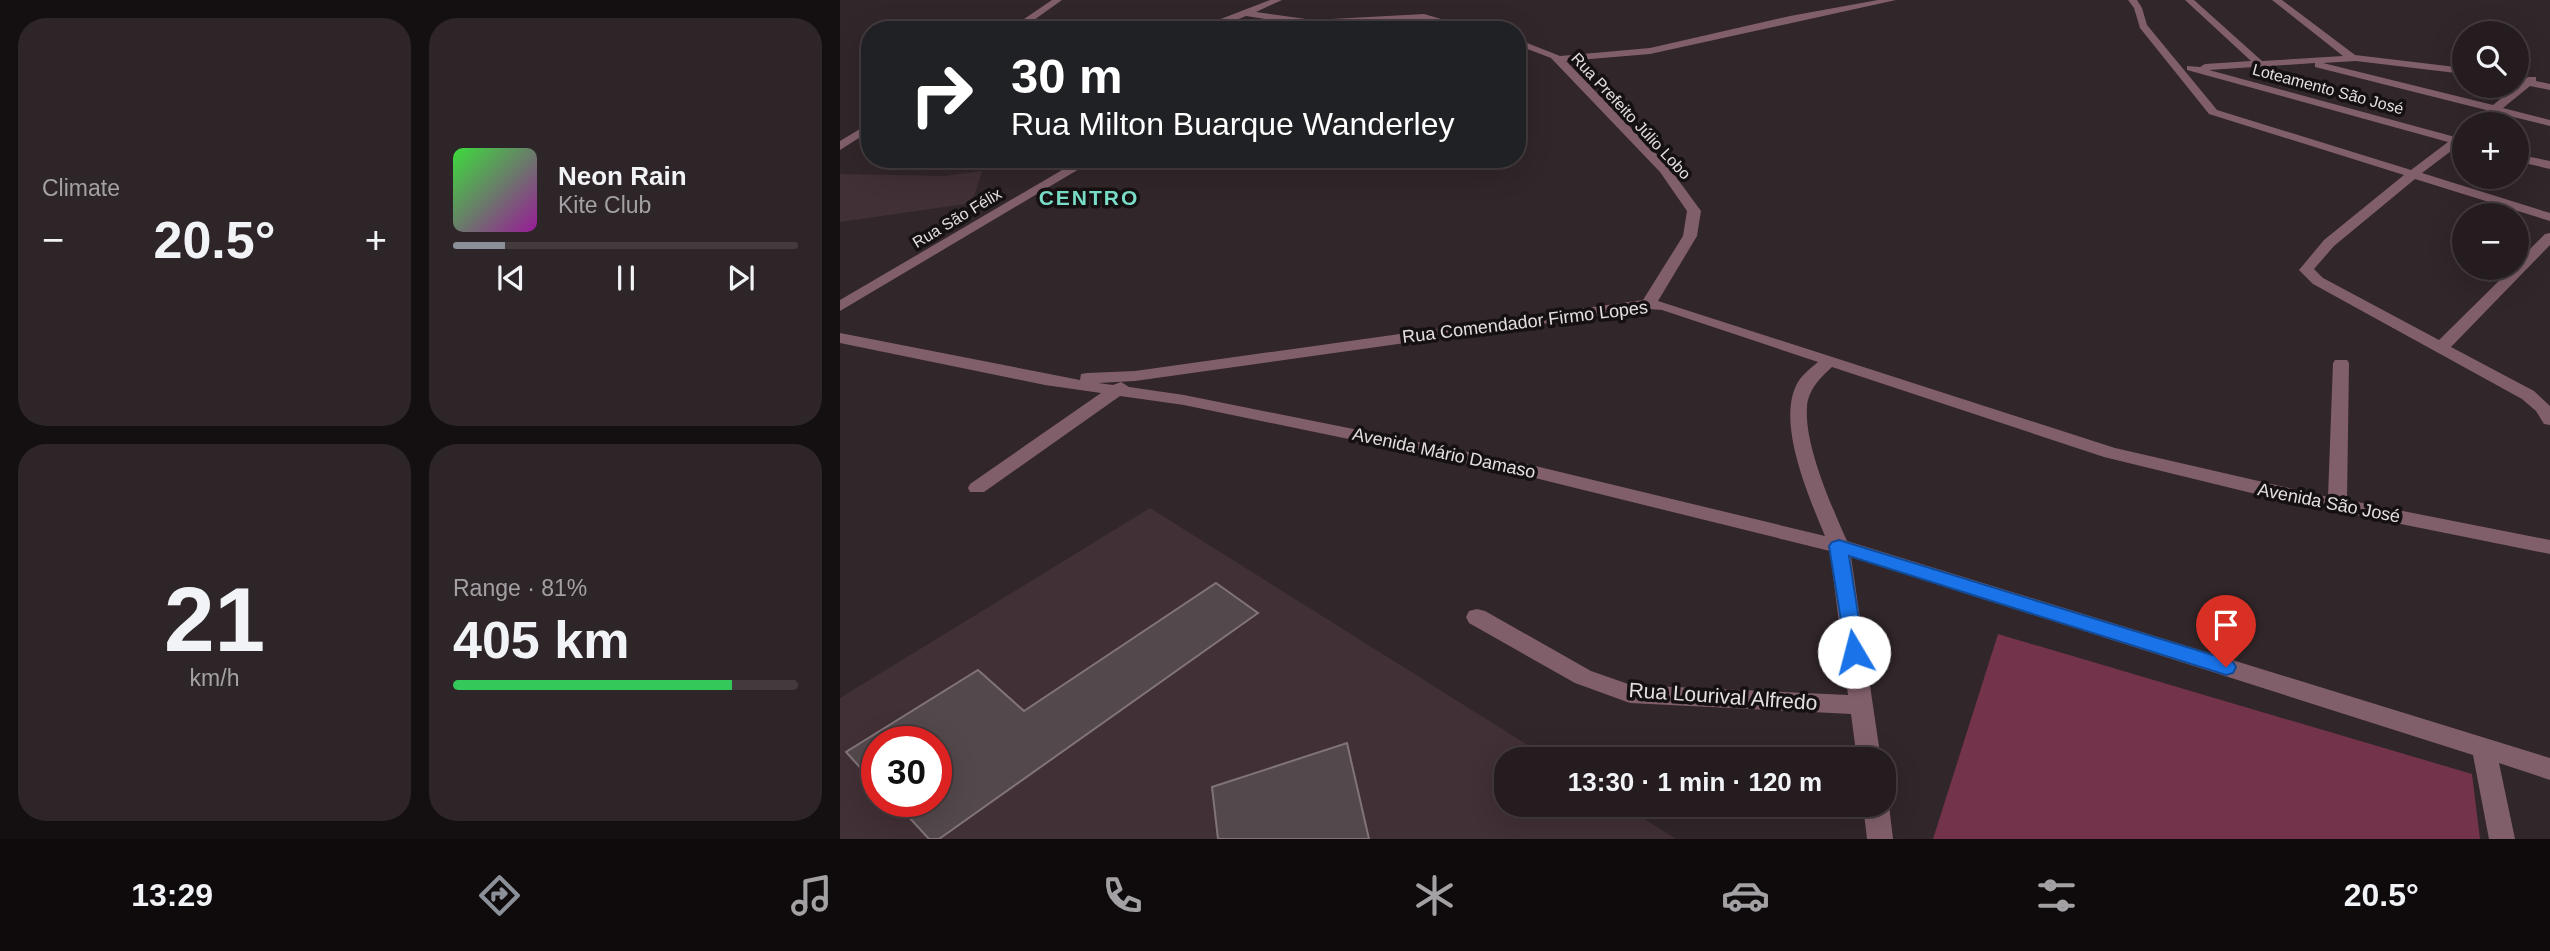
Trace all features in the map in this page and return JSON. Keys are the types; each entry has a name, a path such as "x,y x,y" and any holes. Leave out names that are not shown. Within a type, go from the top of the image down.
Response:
{"street":[{"path":"1027,21 1058,0"},
{"path":"1225,21 1278,0"},
{"path":"1556,59 1650,51 1790,19 1892,0"},
{"path":"2132,0 2138,8 2143,26 2186,69 2203,103 2213,112 2550,217"},
{"path":"2189,0 2260,64"},
{"path":"2276,0 2353,58 2372,78"},
{"path":"1246,13 1294,21"},
{"path":"1363,21 1390,17 1424,17 1439,21"},
{"name":"Rua Prefeito Júlio Lobo","path":"1526,45 1541,49 1556,59 1664,169 1695,211 1690,236 1648,304"},
{"path":"1526,52 1541,49"},
{"path":"2186,69 2353,58 2452,70"},
{"path":"2298,61 2550,123"},
{"name":"Loteamento São José","path":"2186,69 2452,136"},
{"path":"2529,79 2550,81"},
{"path":"2529,80 2550,87"},
{"path":"2490,112 2505,98"},
{"path":"845,142 861,132"},
{"path":"2452,146 2317,254 2308,262 2306,270 2318,281 2528,395 2543,408 2550,420"},
{"path":"2529,160 2550,166"},
{"name":"Rua São Félix","path":"840,306 1075,168"},
{"path":"2441,348 2550,237"},
{"name":"Rua Comendador Firmo Lopes","path":"1045,380 1135,376 1648,304 1664,306 1745,330 2110,453"},
{"path":"840,338 1045,380"},
{"path":"1829,359 1806,383 1798,405 1800,432 1817,495 1839,546 1867,747"},
{"path":"2337,505 2341,363"},
{"path":"977,488 1135,376"},
{"name":"Avenida Mário Damaso","path":"1045,380 1184,400 1523,469 1839,546 2550,769"},
{"name":"Avenida São José","path":"2110,453 2337,505 2550,547"},
{"name":"Rua Lourival Alfredo","path":"1477,617 1583,677 1630,694 1861,705"},
{"path":"2484,748 2502,839"},
{"path":"1878,817 1881,839"}],"shaded area":[{"path":"982,171 972,203 840,222 840,174 945,176"},
{"path":"1150,508 1531,747 1494,747 1494,817 1641,817 1676,839 840,839 840,698"},
{"path":"1998,634 2472,774 2480,839 1933,839"}],"building":[{"path":"1216,583 1258,613 939,839 929,839 909,817 952,817 952,726 888,726 978,670 1024,711"},
{"path":"861,743 861,768 846,752"},
{"path":"1347,743 1369,839 1218,839 1212,787"}],"district":[{"name":"CENTRO","path":"1089,197"}],"route":[{"path":"1854,652 1839,546 2226,667"}]}
